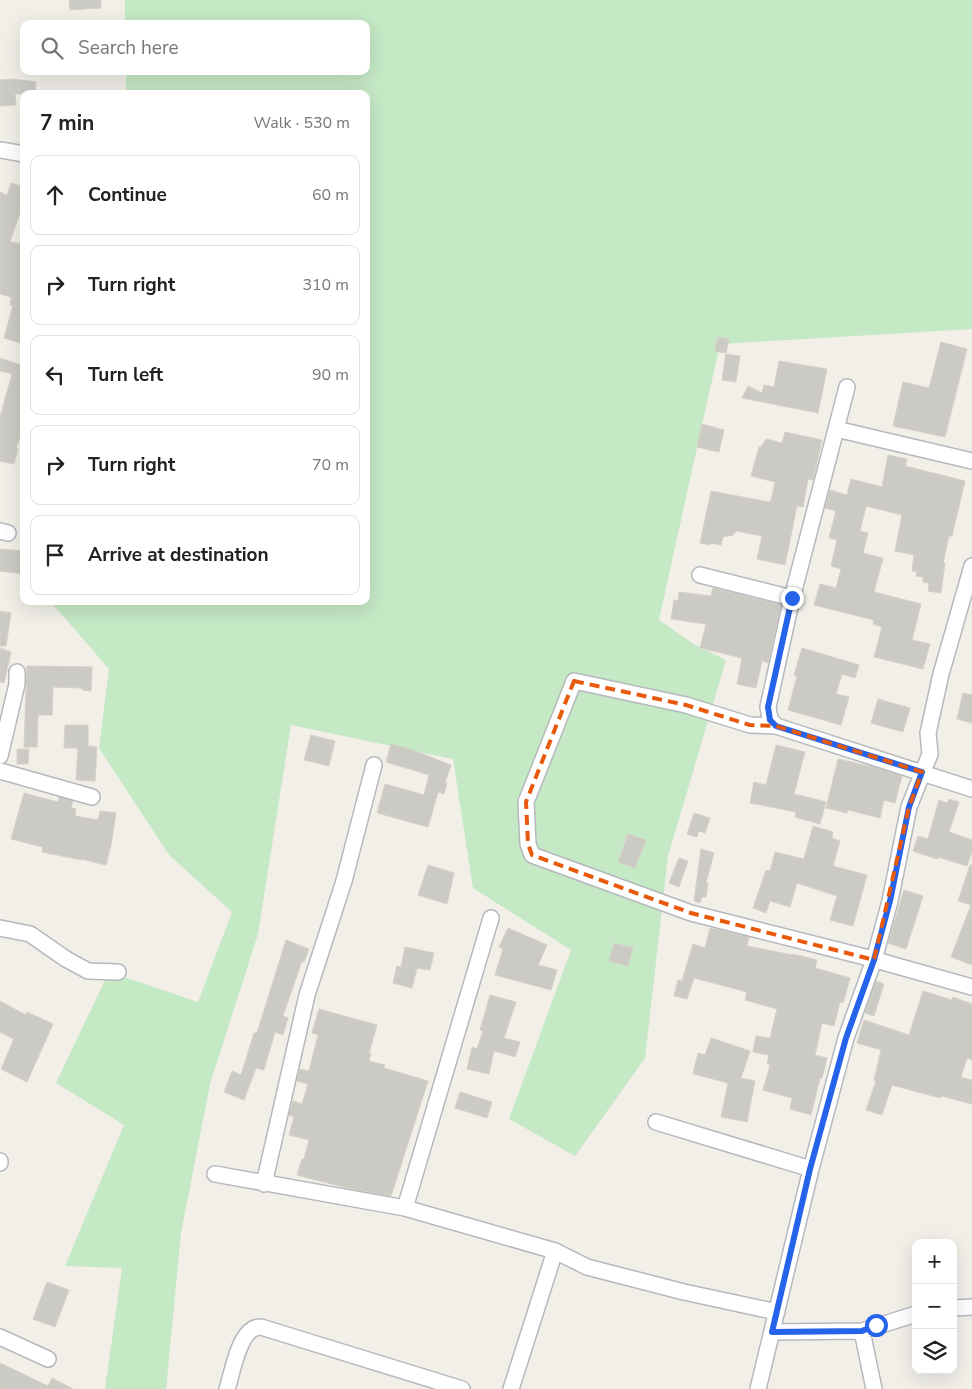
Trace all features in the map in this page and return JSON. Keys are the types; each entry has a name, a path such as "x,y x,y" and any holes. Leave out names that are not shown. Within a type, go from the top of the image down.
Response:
{"street":[{"path":"0,150 20,153"},
{"path":"776,726 770,720 768,707 792,598 847,386"},
{"path":"836,429 972,461"},
{"path":"758,1389 810,1169 846,1038 874,960 890,901 909,807 930,754 928,733 941,674 972,566"},
{"path":"700,575 792,598"},
{"path":"0,756 17,684 17,672"},
{"path":"972,789 776,726 750,725 686,705 574,681 526,802 528,844 532,855 691,913 972,987"},
{"path":"264,1184 307,995 344,881 374,765"},
{"path":"0,771 92,797"},
{"path":"405,1208 491,918"},
{"path":"0,928 30,934 66,959 88,971 118,972"},
{"path":"656,1122 810,1169"},
{"path":"215,1174 405,1208 555,1251 587,1267 684,1292 777,1312"},
{"path":"511,1389 555,1251"},
{"path":"957,1308 972,1307"},
{"path":"772,1332 862,1331 912,1315"},
{"path":"227,1389 244,1337 253,1328 261,1327 462,1389"},
{"path":"862,1331 874,1389"},
{"path":"0,1337 48,1359"}],"highlighted area":[{"path":"574,681 686,705 750,725 776,726 922,772 909,807 874,960 691,913 532,855 528,844 526,802"}],"green space":[{"path":"125,0 972,0 972,329 720,344 659,620 695,645 726,660 668,856 645,1058 575,1156 509,1119 571,950 473,888 453,759 291,725 258,934 210,1084 181,1233 166,1389 105,1389 122,1268 65,1266 124,1125 56,1083 109,972 198,1002 232,912 169,855 99,748 109,669 53,605 370,605 370,90 126,90 126,75 370,75 370,20 125,20"}],"building":[{"path":"69,0 101,0 101,8 70,10"},
{"path":"14,79 36,82 35,90 20,90 20,94 15,94 16,105 0,106 0,80"},
{"path":"11,183 20,186 20,213 10,242 20,243 20,343 4,338 13,305 10,305 11,297 0,294 0,192 7,195"},
{"path":"718,337 729,339 726,353 715,351"},
{"path":"941,342 967,349 945,437 893,426 903,382 929,388"},
{"path":"726,354 740,356 736,382 722,380"},
{"path":"0,358 20,365 20,438 16,448 18,449 14,464 0,461 0,417 12,374 0,371"},
{"path":"779,361 827,369 818,413 742,398 748,386 762,393 764,385 774,387"},
{"path":"702,424 724,430 719,452 697,447"},
{"path":"785,432 822,440 813,480 808,479 803,507 797,506 785,565 757,559 762,536 736,531 733,535 723,537 721,545 700,543 711,491 771,501 775,482 751,476 759,447 761,447 766,439 782,443"},
{"path":"888,455 907,459 905,466 965,481 952,536 949,536 943,563 945,563 941,593 928,591 929,583 923,582 923,577 916,576 917,572 912,571 914,555 895,551 902,515 866,506 860,531 868,533 863,553 883,558 874,592 921,604 912,640 930,644 923,669 874,657 882,627 873,624 874,620 814,605 820,584 836,588 841,569 831,566 837,540 829,538 836,511 825,508 830,490 847,495 851,479 882,487"},
{"path":"0,549 20,551 20,574 0,571"},
{"path":"713,588 781,605 768,663 762,661 756,688 737,684 742,658 700,648 706,624 671,619 674,600 678,601 679,592 711,596"},
{"path":"0,611 11,613 6,646 0,646"},
{"path":"0,648 11,652 4,683 0,682"},
{"path":"802,648 859,665 855,678 842,674 836,694 849,697 841,725 788,710 797,676 794,675"},
{"path":"27,666 92,667 91,691 82,690 82,688 53,687 52,715 38,715 37,747 24,747"},
{"path":"963,693 972,695 972,723 957,719"},
{"path":"878,699 910,708 903,732 871,723"},
{"path":"65,725 88,725 88,746 97,747 95,781 76,780 78,748 64,748"},
{"path":"311,735 335,741 329,766 304,760"},
{"path":"391,744 413,750 451,765 445,783 447,783 444,794 438,792 428,827 377,813 385,784 424,795 429,775 386,762"},
{"path":"776,745 805,752 794,794 826,802 820,824 795,817 796,812 750,803 754,782 766,785"},
{"path":"17,749 29,749 28,764 17,764"},
{"path":"838,759 902,776 895,803 884,800 880,818 848,810 847,813 826,808"},
{"path":"24,793 58,802 59,797 73,801 71,808 76,809 75,816 98,820 100,811 116,813 106,865 42,852 43,847 11,839"},
{"path":"949,799 959,802 949,832 972,840 972,851 967,866 913,851 918,836 928,839 939,800 947,803"},
{"path":"694,813 710,818 705,833 699,831 697,837 687,834"},
{"path":"813,826 833,832 832,838 840,841 833,866 867,875 853,926 830,920 837,896 797,883 790,907 770,901 766,913 753,908 766,870 770,871 775,852 804,859"},
{"path":"628,834 646,840 635,868 618,862"},
{"path":"701,849 714,853 706,883 708,883 706,897 702,897 700,903 694,901"},
{"path":"679,858 688,861 679,887 669,883"},
{"path":"428,865 454,873 447,904 418,895"},
{"path":"970,865 972,865 972,965 951,957 971,905 958,901"},
{"path":"904,890 923,896 906,949 888,943"},
{"path":"508,928 547,945 538,965 557,970 551,990 495,975 503,949 499,947"},
{"path":"710,928 749,937 747,946 817,960 815,968 850,978 843,1003 840,1002 834,1026 822,1023 815,1055 827,1058 811,1115 790,1109 792,1098 763,1090 770,1065 767,1064 769,1055 753,1052 756,1036 770,1038 777,1009 745,1000 747,992 694,978 687,999 674,996 678,980 682,981 693,944 705,948"},
{"path":"286,940 309,949 304,962 302,961 283,1016 288,1018 283,1035 275,1032 264,1070 256,1068 244,1100 224,1092 232,1071 241,1075 254,1033 257,1033"},
{"path":"614,943 633,948 628,966 609,961"},
{"path":"405,947 434,953 430,970 417,968 412,988 393,983 397,966 401,967"},
{"path":"876,981 884,984 874,1016 865,1013"},
{"path":"923,991 952,1000 953,997 972,1004 972,1060 967,1058 961,1077 972,1080 972,1104 941,1096 940,1098 892,1085 882,1115 866,1110 876,1081 874,1080 881,1050 857,1043 864,1020 909,1035"},
{"path":"490,995 516,1002 504,1038 520,1042 515,1057 494,1051 489,1074 467,1069 472,1047 477,1049 483,1031 480,1030"},
{"path":"0,1001 26,1015 27,1012 53,1024 27,1082 1,1069 14,1039 0,1032"},
{"path":"319,1009 377,1025 369,1053 371,1053 369,1061 385,1065 384,1068 428,1081 391,1196 343,1187 297,1175 309,1140 289,1135 294,1117 289,1115 293,1101 302,1104 308,1084 297,1081 300,1069 309,1071 318,1035 312,1033"},
{"path":"711,1038 750,1051 741,1078 755,1081 747,1122 721,1117 728,1083 693,1074 698,1053 705,1055"},
{"path":"460,1092 492,1102 487,1118 455,1108"},
{"path":"47,1282 69,1290 55,1327 33,1319"},
{"path":"0,1363 48,1386 52,1378 73,1389 0,1389"}],"route":[{"path":"792,598 768,707 770,720 776,726 922,772 909,807 890,901 874,960 846,1038 810,1169 772,1332 862,1331 876,1325"}]}
